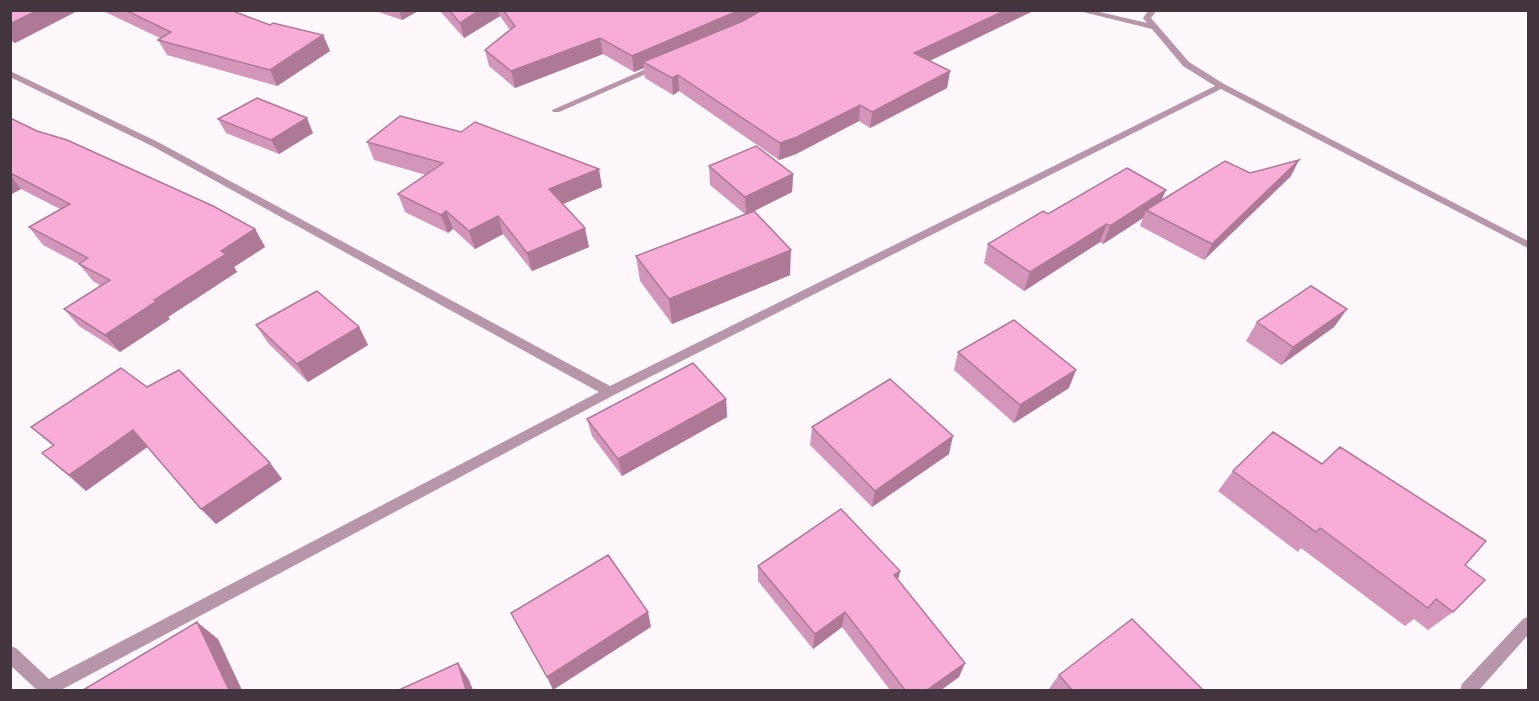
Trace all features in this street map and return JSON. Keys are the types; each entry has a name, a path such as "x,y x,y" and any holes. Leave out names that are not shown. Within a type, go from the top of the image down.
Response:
{"street":[{"path":"1078,10 1155,27"},
{"path":"1154,10 1148,18 1186,64 1221,86 1528,245"},
{"path":"556,110 664,65"},
{"path":"10,73 155,144 610,392"},
{"path":"10,654 47,690 610,392 1221,86"},
{"path":"1468,690 1528,624"}],"building":[{"path":"10,10 38,10 10,24"},
{"path":"125,10 230,10 270,25 273,23 323,35 270,70 158,40 171,32"},
{"path":"449,10 480,10 460,23"},
{"path":"503,10 740,10 632,56 600,38 511,71 485,50 515,26"},
{"path":"762,10 1006,10 914,53 950,71 872,112 860,105 797,137 780,143 678,75 672,78 643,62 743,21"},
{"path":"257,98 307,118 271,140 218,119"},
{"path":"400,116 461,132 475,122 599,169 549,189 585,228 527,253 498,216 469,231 446,211 441,215 398,194 443,163 367,142"},
{"path":"10,118 37,131 67,140 213,206 255,229 221,251 226,254 154,300 157,301 105,335 64,309 110,280 79,264 88,258 29,227 70,204 10,173"},
{"path":"756,146 793,174 745,197 709,166"},
{"path":"1299,160 1212,244 1146,210 1225,161 1250,173"},
{"path":"1127,168 1166,190 1110,226 1107,224 1030,272 988,244 1043,211 1048,214"},
{"path":"754,211 791,250 669,299 636,256"},
{"path":"1311,286 1347,309 1293,347 1257,322"},
{"path":"317,291 359,327 297,364 256,325"},
{"path":"1014,320 1076,370 1020,405 958,352"},
{"path":"693,363 726,399 618,459 587,419"},
{"path":"121,368 147,387 179,370 270,463 201,509 133,430 69,475 42,453 54,445 31,427"},
{"path":"890,379 953,436 875,491 812,427"},
{"path":"1273,432 1322,464 1340,447 1486,541 1465,565 1485,580 1453,612 1436,599 1428,608 1320,528 1316,532 1233,471"},
{"path":"841,509 900,571 894,575 965,663 927,690 905,690 845,612 815,634 758,566"},
{"path":"608,555 648,612 547,677 511,613"},
{"path":"1132,619 1203,690 1072,690 1059,675"},
{"path":"197,622 229,690 83,690"},
{"path":"458,663 466,690 399,690"}]}
